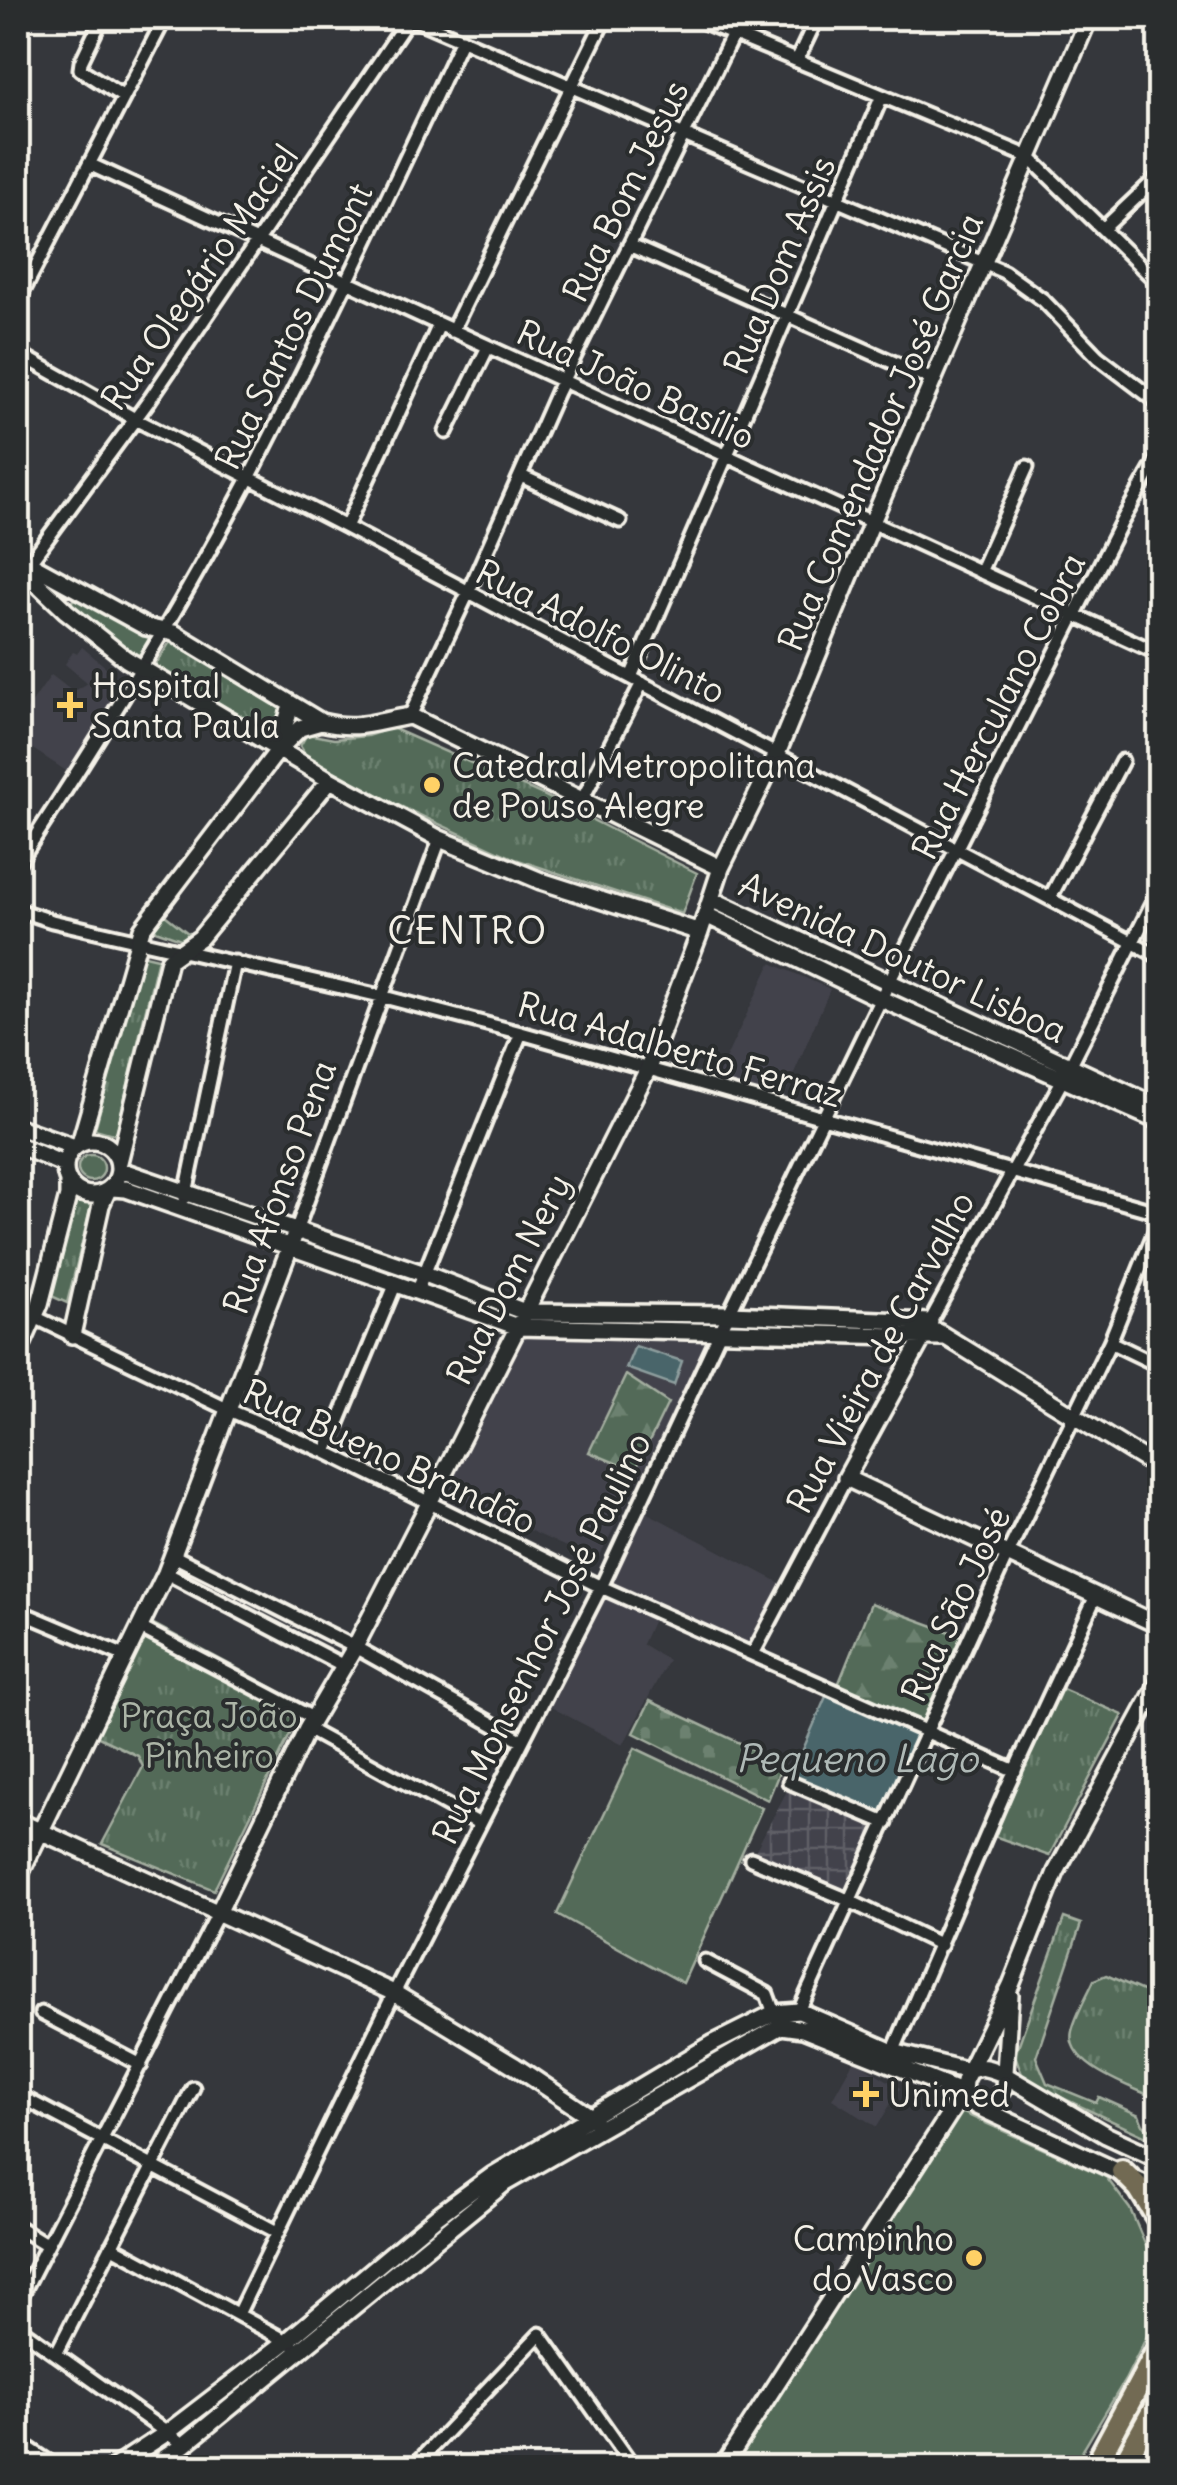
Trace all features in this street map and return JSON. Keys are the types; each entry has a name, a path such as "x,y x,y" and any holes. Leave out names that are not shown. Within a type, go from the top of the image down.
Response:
{"highway":[{"path":"1122,2171 1140,2188 1160,2222"},
{"path":"1094,2468 1160,2344"},
{"path":"1122,2468 1160,2398"}],"street":[{"path":"102,18 79,66 122,96"},
{"path":"18,301 165,18"},
{"path":"410,18 1022,282 1098,357 1160,404"},
{"name":"Rua Olegário Maciel","path":"21,568 135,419 410,18"},
{"path":"346,527 604,18"},
{"path":"694,18 1029,157 1160,284"},
{"name":"Rua Bom Jesus","path":"410,716 562,381 741,18"},
{"path":"796,60 817,18"},
{"name":"Rua Comendador José Garcia","path":"710,908 721,868 777,754 1088,18"},
{"name":"Rua Santos Dumont","path":"18,863 163,633 248,479 462,40"},
{"name":"Rua Dom Assis","path":"582,800 882,96"},
{"name":"Rua João Basílio","path":"89,164 1160,654"},
{"path":"1104,229 1160,175"},
{"path":"629,245 933,380"},
{"path":"446,432 488,347"},
{"name":"Rua Adolfo Olinto","path":"18,353 248,479 1160,957"},
{"name":"Rua Herculano Cobra","path":"885,991 1074,616 1156,471 1160,454"},
{"path":"980,572 1027,467"},
{"path":"521,476 620,521"},
{"path":"21,568 80,591 146,627 174,633 321,722 348,728 410,716 721,868"},
{"path":"21,568 139,668 330,780 440,839 549,884 700,932"},
{"path":"66,610 71,595 80,591"},
{"path":"18,1354 35,1318 68,1196 66,1174 78,1145 137,941 272,745 288,720 290,706"},
{"path":"272,745 300,728 321,722"},
{"path":"1050,898 1122,761"},
{"path":"72,1335 101,1205 120,1166 169,960 200,938 330,780"},
{"name":"Rua Afonso Pena","path":"172,1555 440,839"},
{"name":"Rua Vieira de Carvalho","path":"753,1654 1065,1074 1160,888"},
{"name":"Rua Dom Nery","path":"355,1647 647,1071 710,908"},
{"name":"Avenida Doutor Lisboa","path":"710,908 1160,1122"},
{"name":"Rua Adalberto Ferraz","path":"18,910 521,1033 1160,1216"},
{"path":"185,1200 235,962"},
{"name":"Rua Monsenhor José Paulino","path":"238,2314 394,1993 602,1587 885,991"},
{"path":"417,1292 521,1033"},
{"name":"Avenida Doutor Lisboa","path":"1065,1074 1160,1108"},
{"path":"18,1127 78,1145 92,1140 104,1143 114,1150 120,1166 185,1200 293,1238 425,1274 521,1319 729,1314 832,1326 927,1329 1160,1469"},
{"path":"18,1145 66,1174 86,1195 126,1189 185,1200"},
{"name":"Rua São José","path":"799,2012 1008,1553 1110,1342 1160,1216"},
{"path":"293,1238 417,1292 521,1319 720,1332 832,1326"},
{"path":"326,1452 396,1283"},
{"name":"Rua Bueno Brandão","path":"18,1309 326,1452 602,1587 1014,1771"},
{"path":"1110,1342 1160,1366"},
{"path":"846,1478 1160,1626"},
{"path":"18,1878 172,1555 355,1647 521,1740"},
{"path":"166,1573 344,1666"},
{"path":"893,2052 1014,1771 1095,1598"},
{"path":"18,1611 125,1656"},
{"path":"139,1627 480,1824"},
{"path":"18,2302 141,2066 310,1723 355,1647"},
{"path":"722,2468 962,2093 1056,1872 1160,1680"},
{"path":"789,1782 886,1823"},
{"path":"18,1821 394,1993 515,2066 589,2117 623,2116"},
{"path":"751,1859 941,1945"},
{"path":"705,1961 767,1994 774,2013"},
{"path":"988,2111 1004,2088 1010,1986"},
{"path":"112,2468 380,2287 493,2175 714,2043 774,2013 799,2012 893,2052 969,2072 978,2066 985,2067 1106,2135 1160,2160"},
{"path":"41,2013 141,2066"},
{"path":"149,2468 184,2445 294,2346 364,2276 505,2183 780,2026 803,2029 962,2093 988,2111 1160,2191"},
{"path":"56,2354 193,2088"},
{"path":"18,2095 277,2232"},
{"path":"18,2227 47,2245"},
{"path":"112,2246 294,2346"},
{"path":"364,2276 380,2287"},
{"path":"18,2327 184,2445"},
{"path":"412,2468 540,2334 628,2459 619,2468"},
{"path":"18,2441 58,2468"}],"shaded area":[{"name":"Hospital Santa Paula","path":"82,647 121,680 74,776 19,740 26,728 22,717 51,675 73,692 88,683 65,664"},
{"path":"771,963 830,989 782,1101 715,1081"},
{"path":"524,1330 706,1335 709,1342 597,1561 439,1489"},
{"path":"642,1510 784,1585 749,1646 613,1582"},
{"path":"606,1594 654,1617 642,1644 668,1660 623,1745 549,1706"},
{"path":"788,1789 879,1826 851,1901 751,1859"},
{"name":"Unimed","path":"854,2060 900,2088 877,2127 832,2099"}],"green space":[{"path":"79,595 155,637 138,662 71,609 72,601"},
{"path":"170,642 283,710 275,730 263,734 154,667"},
{"path":"392,728 541,794 697,873 682,914 515,859 367,791 306,755 300,746 307,734 334,739 367,736"},
{"path":"161,912 193,937 189,942 150,928"},
{"path":"141,954 158,958 116,1135 95,1129"},
{"path":"91,1155 100,1159 104,1168 100,1177 91,1181 82,1177 78,1168 82,1159"},
{"path":"74,1198 92,1203 67,1303 47,1294"},
{"path":"626,1375 668,1403 635,1471 589,1452"},
{"path":"871,1603 964,1637 925,1726 838,1685"},
{"name":"Praça João Pinheiro","path":"150,1622 296,1700 300,1714 214,1890 102,1844 143,1767 138,1756 92,1734"},
{"path":"1060,1688 1123,1715 1049,1856 994,1836"},
{"path":"650,1701 783,1763 768,1800 634,1733"},
{"path":"635,1748 762,1808 683,1983 557,1914"},
{"path":"1064,1918 1081,1924 1036,2057 1047,2083 1096,2103 1099,2097 1139,2115 1143,2125 1159,2133 1159,2143 1024,2080 1015,2055"},
{"path":"1106,1975 1159,1998 1159,2100 1089,2065 1072,2043 1074,2025 1094,1980"},
{"path":"959,2111 1106,2177 1130,2209 1152,2260 1150,2330 1073,2467 734,2468"}],"water":[{"path":"635,1346 682,1361 674,1385 626,1368"},
{"name":"Pequeno Lago","path":"827,1694 927,1732 886,1823 789,1782"},
{"path":"247,1708 255,1711 255,1727 247,1730 239,1727 236,1719 239,1711"}],"place":[{"name":"Hospital Santa Paula","path":"70,705"},
{"name":"Catedral Metropolitana de Pouso Alegre","path":"432,785"},
{"name":"Unimed","path":"866,2094"},
{"name":"Campinho do Vasco","path":"974,2258"}],"district":[{"name":"CENTRO","path":"468,930"}]}
